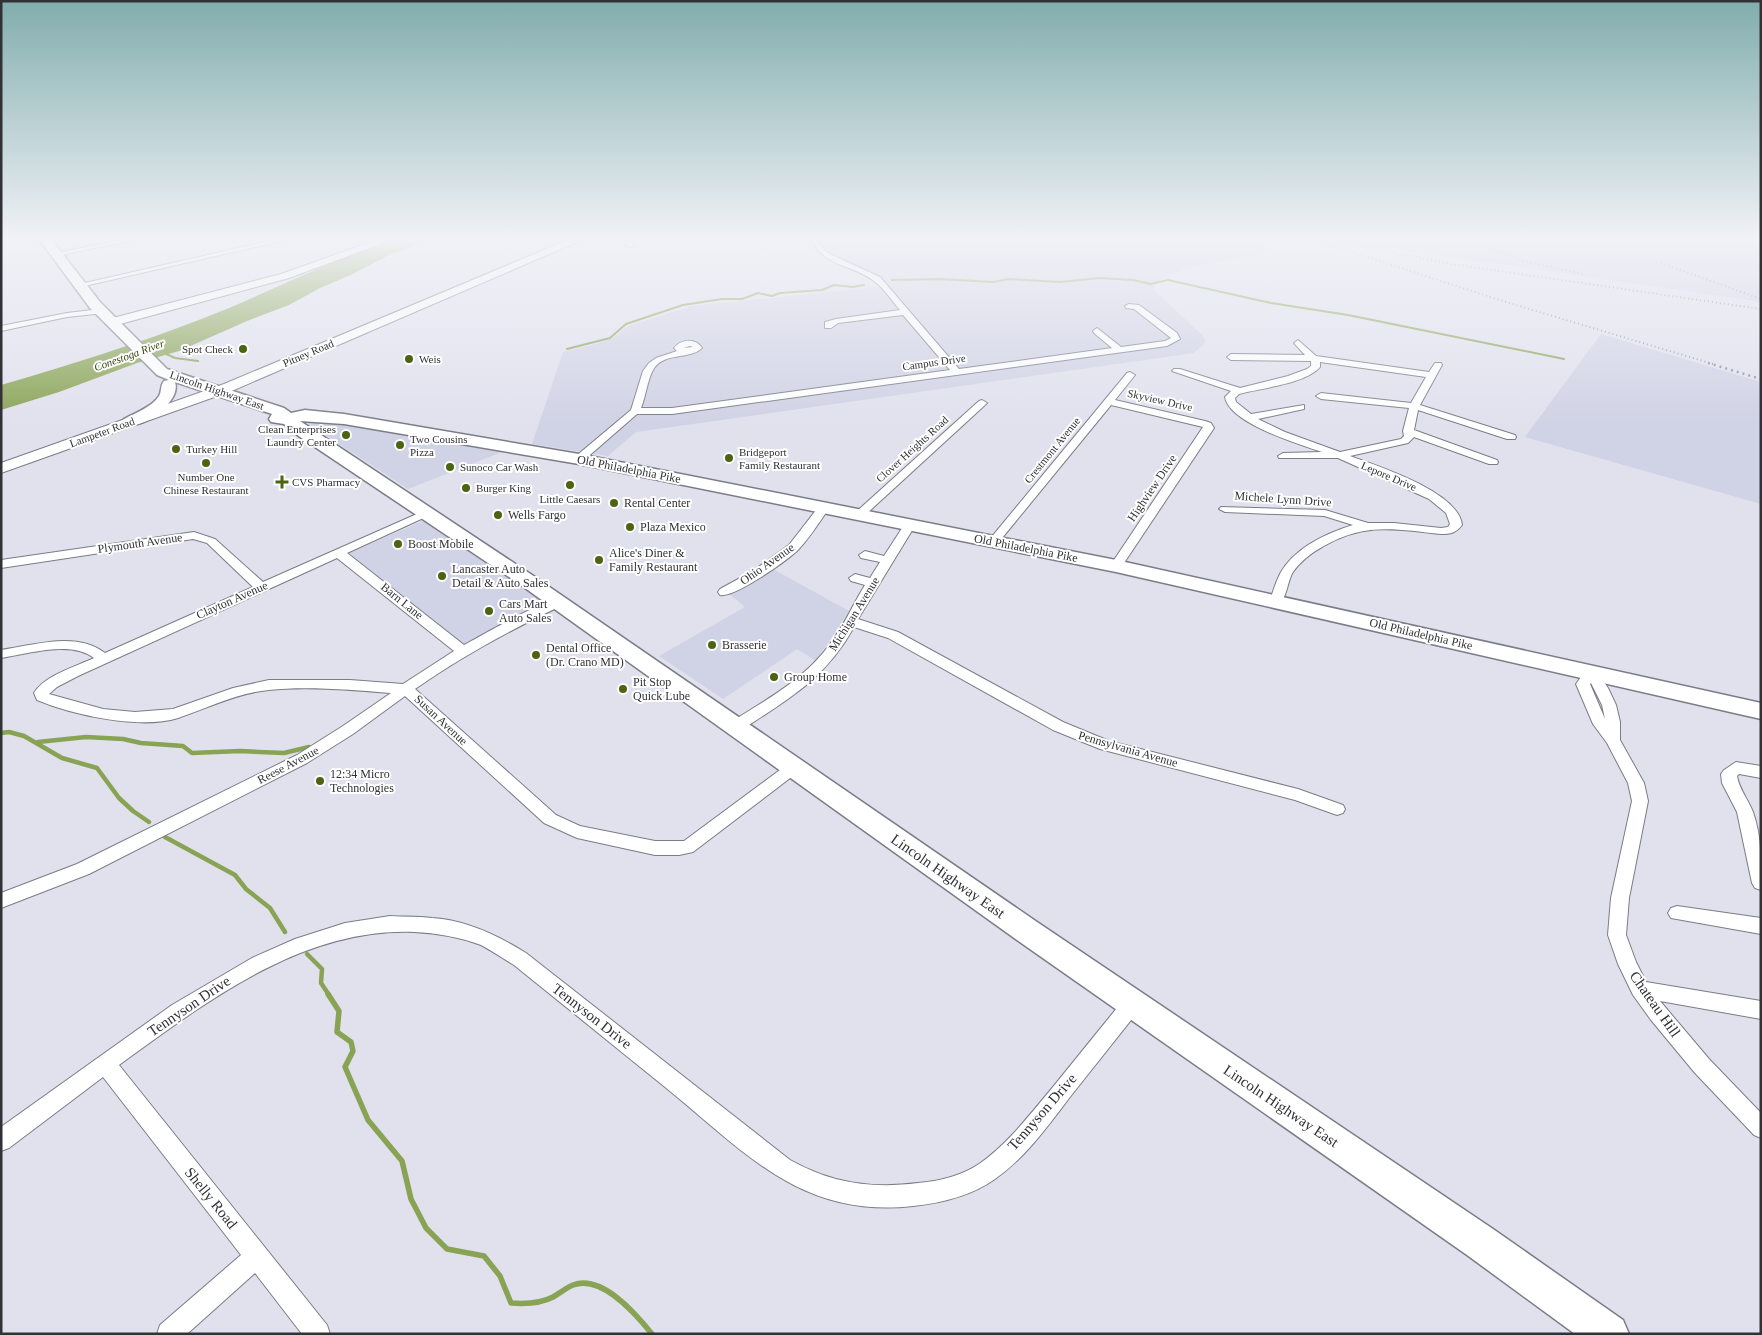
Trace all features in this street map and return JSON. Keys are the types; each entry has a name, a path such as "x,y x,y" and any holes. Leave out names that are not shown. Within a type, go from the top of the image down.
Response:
{"main road":[{"path":"93,301 166,378 170,389 161,402 130,422"},
{"path":"113,322 190,301"},
{"name":"Pitney Road","path":"209,394 430,301"},
{"name":"Lincoln Highway East","path":"166,378 270,418 286,419 361,472 559,602 793,768 1132,1004 1480,1242 1609,1334"},
{"name":"Lampeter Road","path":"1,468 209,394"},
{"name":"Old Philadelphia Pike","path":"286,419 302,415 344,419 579,459 860,514 1116,566 1761,711"}],"street":[{"path":"897,301 957,372"},
{"name":"Campus Drive","path":"635,411 672,411 1167,343 1176,339 1174,335 1136,307 1129,306"},
{"path":"1,329 97,307"},
{"path":"828,326 828,324 836,321 906,312"},
{"path":"2,340 17,326"},
{"path":"1096,331 1118,349"},
{"path":"1177,371 1240,391 1310,372 1316,367 1313,358 1298,343"},
{"path":"579,459 635,411 647,369 655,362 688,351"},
{"path":"1231,357 1313,358 1432,376"},
{"path":"1283,456 1338,455 1404,441 1409,437 1408,431 1414,406 1438,365"},
{"name":"Crestmont Avenue","path":"994,541 1130,375"},
{"name":"Lepore Drive","path":"1240,391 1230,397 1231,403 1247,418 1276,432 1338,455 1429,494 1442,502 1457,521 1455,527 1441,531 1368,526 1326,540 1297,560 1289,569 1282,581 1276,601"},
{"path":"1321,396 1414,406 1511,437"},
{"name":"Skyview Drive","path":"1108,401 1207,425"},
{"name":"Clover Heights Road","path":"860,514 982,403"},
{"path":"1247,418 1301,407"},
{"name":"Highview Drive","path":"1116,566 1208,428 1207,425"},
{"path":"1408,431 1493,462"},
{"name":"Ohio Avenue","path":"724,592 757,574 793,548 824,507"},
{"name":"Michele Lynn Drive","path":"1225,509 1325,514 1368,526"},
{"name":"Clayton Avenue","path":"41,693 52,684 104,658 426,513"},
{"name":"Michigan Avenue","path":"736,726 780,699 813,673 837,645 910,524"},
{"name":"Plymouth Avenue","path":"1,564 161,538 194,535 211,541 261,587"},
{"name":"Barn Lane","path":"340,553 463,651"},
{"path":"865,555 888,560"},
{"path":"855,578 873,583"},
{"name":"Reese Avenue","path":"1,901 83,869 302,759 348,730 463,651 516,622 559,602"},
{"name":"Pennsylvania Avenue","path":"850,621 874,627 893,635 1080,737 1298,795 1337,809"},
{"path":"1,654 70,644 91,649 104,658"},
{"name":"Chateau Hill","path":"1591,673 1583,684 1600,724 1613,740 1636,783 1640,801 1620,898 1617,935 1627,964 1640,989 1702,1066 1761,1128"},
{"name":"Susan Avenue","path":"41,693 44,698 54,702 103,714 135,717 174,714 238,691 269,685 350,685 406,689 550,819 577,832 654,848 679,848 697,842 793,768"},
{"path":"1761,772 1736,768 1729,774 1730,784 1745,812 1749,825 1761,884"},
{"path":"1677,913 1761,926"},
{"name":"Tennyson Drive","path":"1,1140 106,1063 212,989 237,974 298,945 368,926 410,923 443,926 481,937 520,959 782,1168 804,1181 841,1194 870,1198 948,1191 980,1176 1019,1143 1132,1004"},
{"path":"1640,989 1761,1010"},
{"name":"Shelly Road","path":"106,1063 120,1084 318,1334"},
{"path":"170,1334 257,1256"}],"shaded area":[{"path":"738,301 1166,301 1204,337 1205,342 1194,353 636,432 608,456 532,444 563,352 613,338 628,326 692,306"},
{"path":"1601,334 1761,382 1761,504 1525,437"},
{"path":"301,419 333,420 502,452 408,489"},
{"path":"423,521 543,602 464,645 349,553"},
{"path":"771,568 849,611 816,661 797,649 723,699 659,656 745,607 728,593"}],"water":[{"name":"Conestoga River","path":"243,301 296,301 179,351 137,363 59,392 1,410 1,385 103,354 179,328"}],"waterway":[{"path":"567,349 610,338 626,324 683,305 707,301"},
{"path":"1263,301 1348,315 1564,359"},
{"name":"Conestoga River","path":"164,353 175,358 198,361"},
{"path":"1,733 9,732 24,736 62,758 97,768 119,798 149,822"},
{"path":"38,742 86,737 123,739 141,743 183,746 192,753 240,751 284,753 309,747"},
{"path":"165,837 235,875 246,889 270,908 285,932"},
{"path":"307,954 322,969 321,983 329,995"},
{"path":"328,994 339,1011 337,1032 351,1042 353,1051 345,1067 368,1120 402,1161 411,1199 426,1228 447,1249 484,1256 500,1276 511,1303 543,1301 573,1285 584,1283 595,1285 607,1290 628,1307 652,1334"}],"railway":[{"path":"1504,301 1713,364"},
{"path":"1708,301 1761,309"},
{"path":"1708,363 1761,379"}],"place":[{"name":"Spot Check","path":"243,349"},
{"name":"Weis","path":"409,359"},
{"name":"Clean Enterprises Laundry Center","path":"346,435"},
{"name":"Two Cousins Pizza","path":"400,445"},
{"name":"Turkey Hill","path":"176,449"},
{"name":"Bridgeport Family Restaurant","path":"729,458"},
{"name":"Number One Chinese Restaurant","path":"206,463"},
{"name":"Sunoco Car Wash","path":"450,467"},
{"name":"CVS Pharmacy","path":"282,482"},
{"name":"Little Caesars","path":"570,485"},
{"name":"Burger King","path":"466,488"},
{"name":"Rental Center","path":"614,503"},
{"name":"Wells Fargo","path":"498,515"},
{"name":"Plaza Mexico","path":"630,527"},
{"name":"Boost Mobile","path":"398,544"},
{"name":"Alice's Diner & Family Restaurant","path":"599,560"},
{"name":"Lancaster Auto Detail & Auto Sales","path":"442,576"},
{"name":"Cars Mart Auto Sales","path":"489,611"},
{"name":"Brasserie","path":"712,645"},
{"name":"Dental Office (Dr. Crano MD)","path":"536,655"},
{"name":"Group Home","path":"774,677"},
{"name":"Pit Stop Quick Lube","path":"623,689"},
{"name":"12:34 Micro Technologies","path":"320,781"}]}
